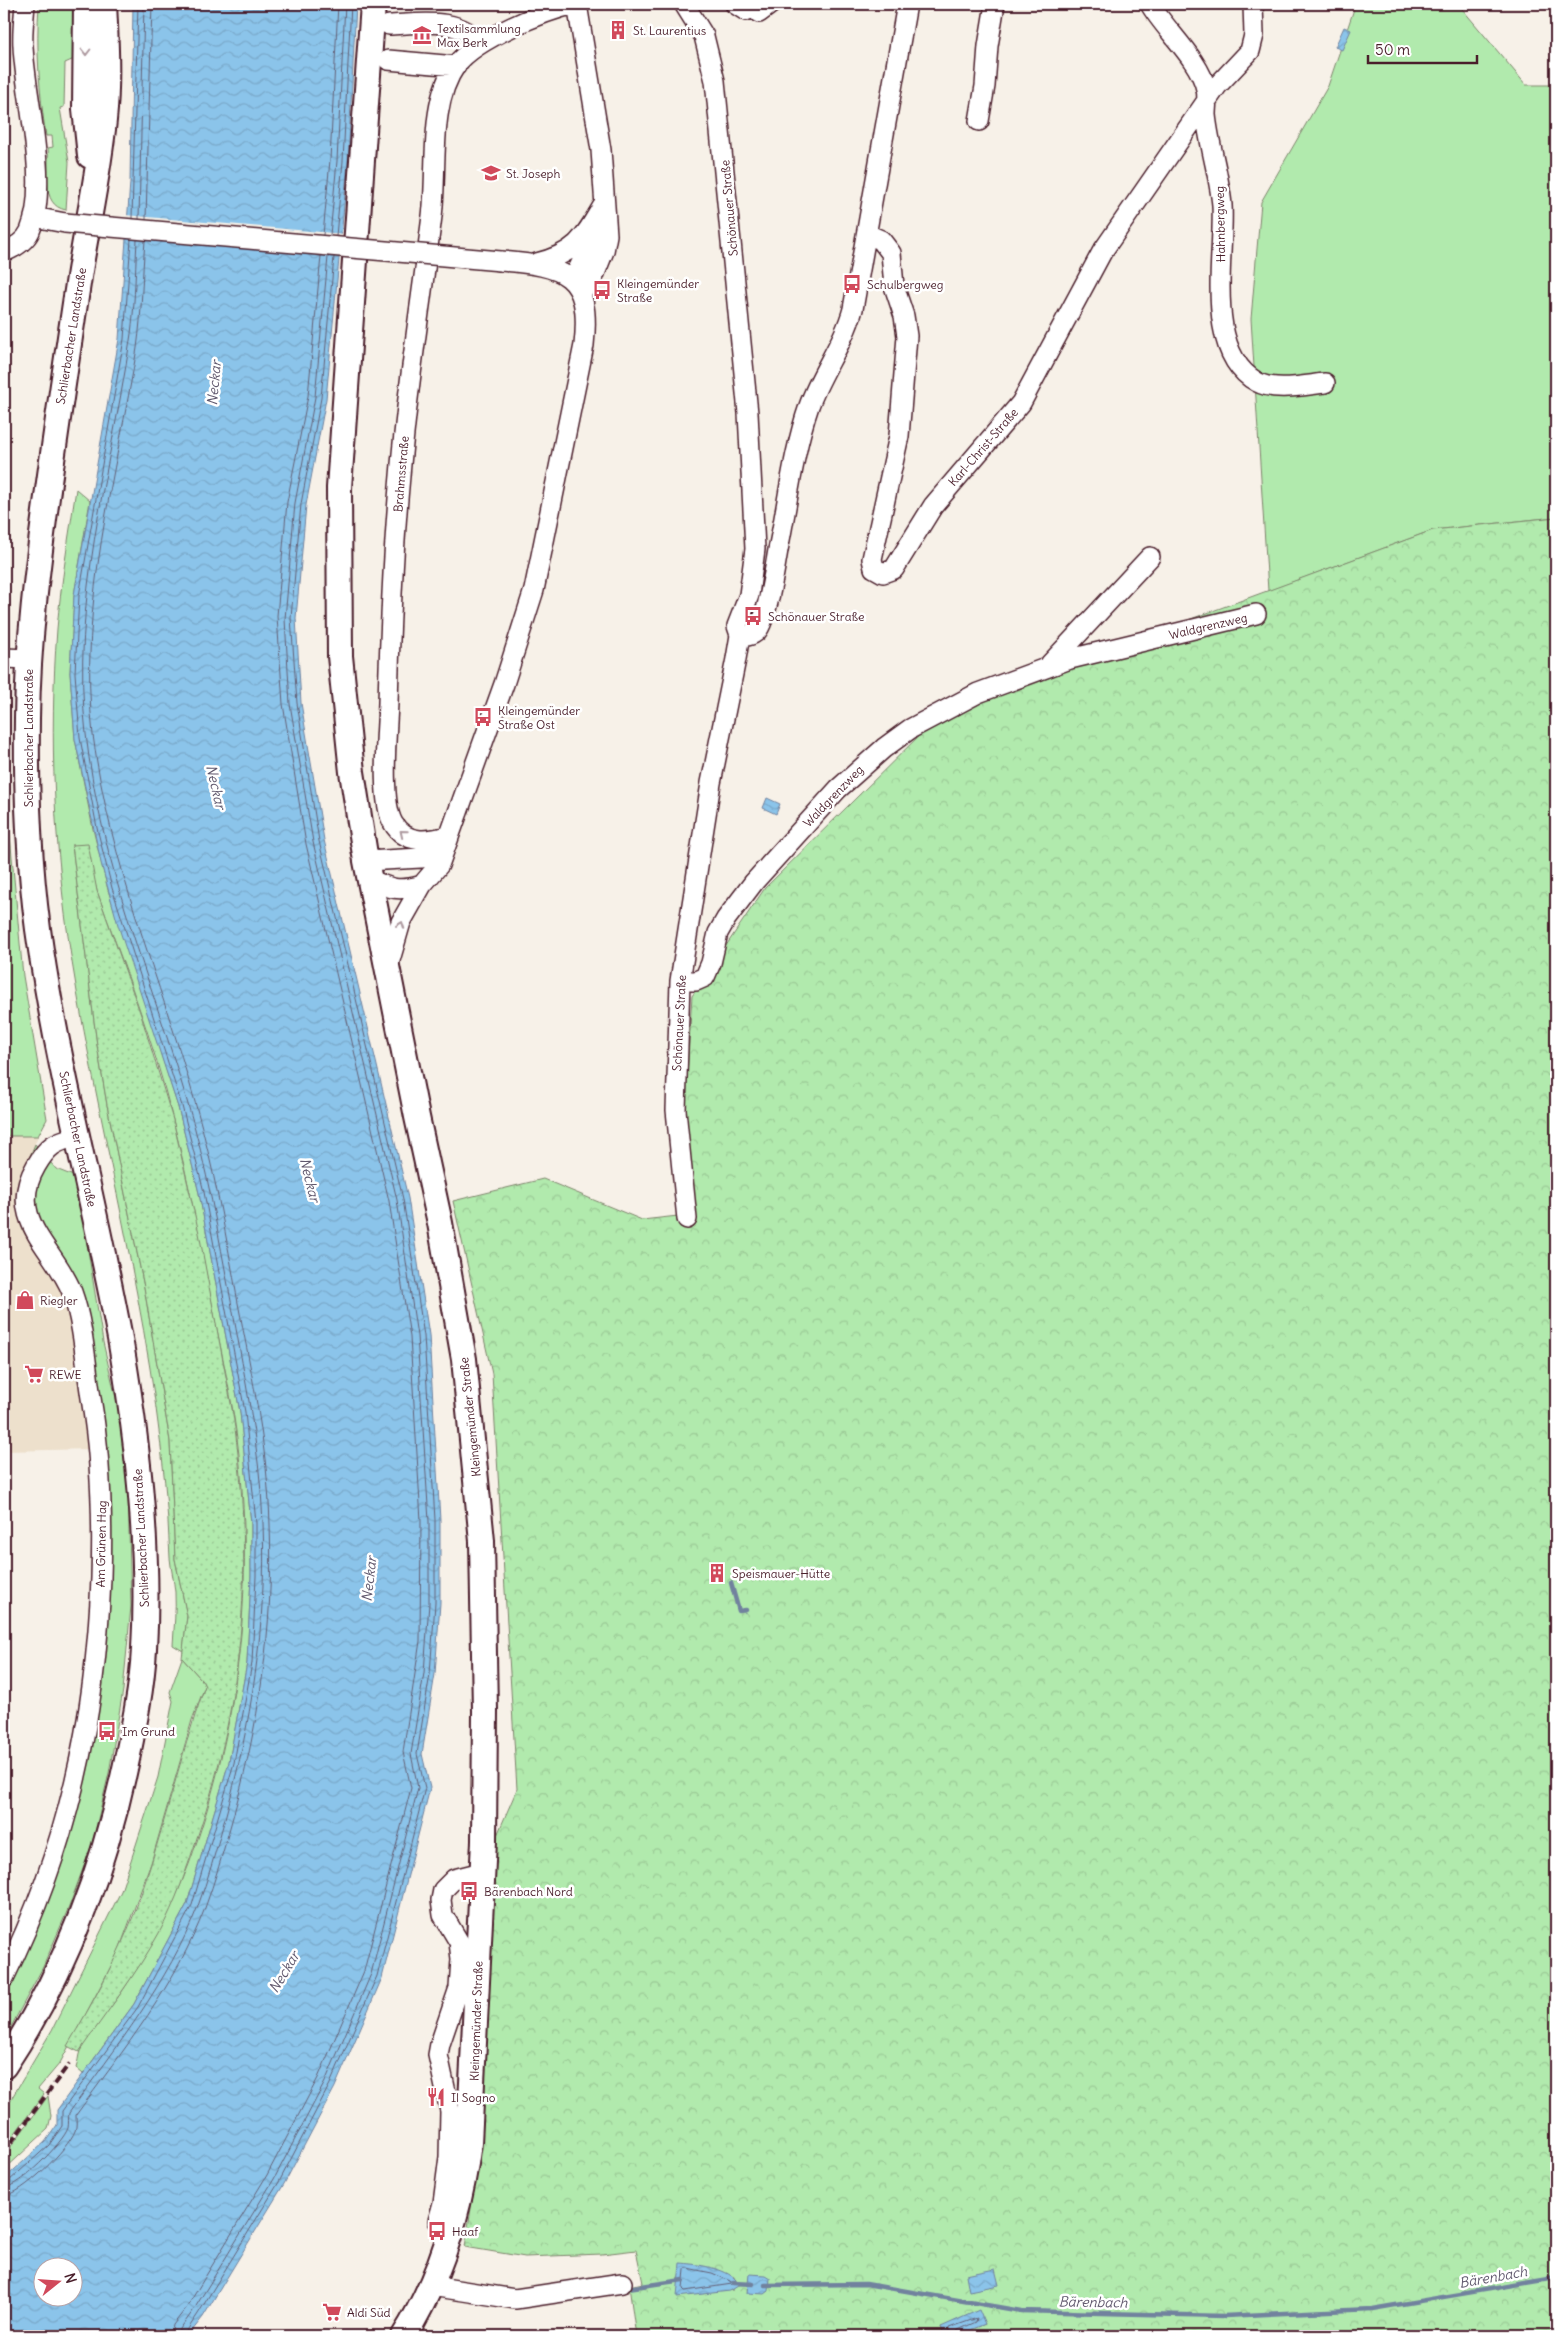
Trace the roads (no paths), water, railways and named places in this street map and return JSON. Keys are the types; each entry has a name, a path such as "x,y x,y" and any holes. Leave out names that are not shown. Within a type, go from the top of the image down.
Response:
{"main road":[{"name":"Schlierbacher Landstraße","path":"86,4 85,109 93,187"},
{"name":"Schlierbacher Landstraße","path":"4,2066 50,1986 94,1886 110,1837 123,1780 138,1706 144,1652 144,1549 132,1420 121,1345 59,1050 37,924 28,826 27,712 29,659 36,579 104,119 106,40 104,4"},
{"name":"Kleingemünder Straße","path":"373,4 342,426 338,537 340,656 343,700 368,870 440,1223 464,1359 482,1541 485,1711 482,1872 469,2143 464,2179 453,2228 432,2286 404,2336"}],"street":[{"path":"4,252 24,240 30,232 34,216 36,155 23,45 25,4"},
{"path":"34,216 65,222 533,264 551,268 577,287 599,225 604,204 601,150 576,4"},
{"name":"Brahmsstraße","path":"446,843 406,838 393,822 388,804 386,763 394,546 407,401 436,184 438,117 441,98 456,66 467,52 554,9 576,4"},
{"name":"Schönauer Straße","path":"684,4 704,36 715,81 748,413 754,494 755,549 749,595 737,626 740,635 711,783 680,981 676,1110 687,1220"},
{"path":"740,635 746,636 755,632 762,619 770,590 803,425 814,392 849,326 907,4"},
{"path":"979,121 995,4"},
{"name":"Hahnbergweg","path":"1150,4 1190,59 1206,88 1206,116 1220,181 1222,207 1222,316 1232,356 1248,376 1265,385 1325,383"},
{"name":"Karl-Christ-Straße","path":"866,234 882,240 891,252 894,286 904,316 908,336 898,445 872,553 874,568 883,573 894,569 933,506 1021,403 1097,260 1217,86 1250,51 1254,35 1253,4"},
{"path":"389,26 443,24 461,28 476,38 480,44"},
{"path":"388,60 456,66"},
{"path":"533,264 558,258 572,249 582,239 604,204"},
{"name":"Kleingemünder Straße","path":"387,969 401,922 422,885 439,866 504,684 534,590 584,345 586,320 577,287"},
{"name":"Waldgrenzweg","path":"1045,669 1150,557"},
{"name":"Waldgrenzweg","path":"680,981 696,981 705,977 711,963 718,932 743,895 838,789 884,748 910,729 978,693 1077,657 1256,614"},
{"path":"4,658 29,659"},
{"path":"368,870 421,858 446,843"},
{"path":"368,870 390,889 404,890 422,885"},
{"name":"Am Grünen Hag","path":"4,1978 31,1919 71,1800 88,1721 96,1664 102,1502 96,1429 75,1300 63,1273 34,1231 28,1215 26,1199 30,1177 44,1152 57,1142 77,1136"},
{"name":"Kleingemünder Straße","path":"453,2228 438,2221 443,2203 447,2172 450,2111 438,2055 459,1988 461,1959 459,1942 443,1915 441,1900 444,1890 454,1879 482,1872"},
{"path":"432,2286 515,2299 622,2283"}],"water":[{"name":"Neckar","path":"133,4 356,4 348,162 326,399 306,505 296,618 301,703 324,840 408,1198 429,1335 440,1520 440,1603 435,1674 422,1754 430,1788 382,1978 335,2087 284,2184 203,2317 188,2336 4,2336 4,2179 45,2142 57,2125 57,2110 134,2004 187,1904 229,1762 247,1663 251,1576 251,1523 240,1412 199,1193 178,1107 118,925 101,863 75,739 70,673 74,595 119,339 130,182"},
{"path":"1344,27 1351,30 1342,50 1335,47"},
{"path":"767,798 780,804 776,814 763,808"},
{"path":"680,2263 725,2272 736,2280 738,2286 730,2291 677,2297"},
{"path":"995,2269 999,2285 969,2291 966,2275"},
{"path":"749,2274 765,2275 770,2278 769,2291 765,2294 747,2293"},
{"path":"979,2310 985,2324 956,2336 945,2336 941,2327"}],"waterway":[{"path":"731,1583 739,1611 746,1610"},
{"name":"Bärenbach","path":"765,2285 866,2284 1021,2311 1224,2316 1372,2309 1556,2278"},
{"name":"Bärenbach","path":"628,2288 683,2280"},
{"name":"Bärenbach","path":"733,2283 753,2284"}],"railway":[{"path":"4,2152 69,2064"}],"place":[{"name":"St. Laurentius","path":"618,30"},
{"name":"Textilsammlung Max Berk","path":"422,35"},
{"name":"St. Joseph","path":"491,173"},
{"name":"Schulbergweg","path":"852,284"},
{"name":"Kleingemünder Straße","path":"602,290"},
{"name":"Schönauer Straße","path":"753,616"},
{"name":"Kleingemünder Straße Ost","path":"483,717"},
{"name":"Riegler","path":"25,1300"},
{"name":"REWE","path":"34,1374"},
{"name":"Speismauer-Hütte","path":"717,1573"},
{"name":"Im Grund","path":"107,1731"},
{"name":"Bärenbach Nord","path":"469,1891"},
{"name":"Il Sogno","path":"436,2097"},
{"name":"Haaf","path":"437,2231"},
{"name":"Aldi Süd","path":"332,2312"}]}
